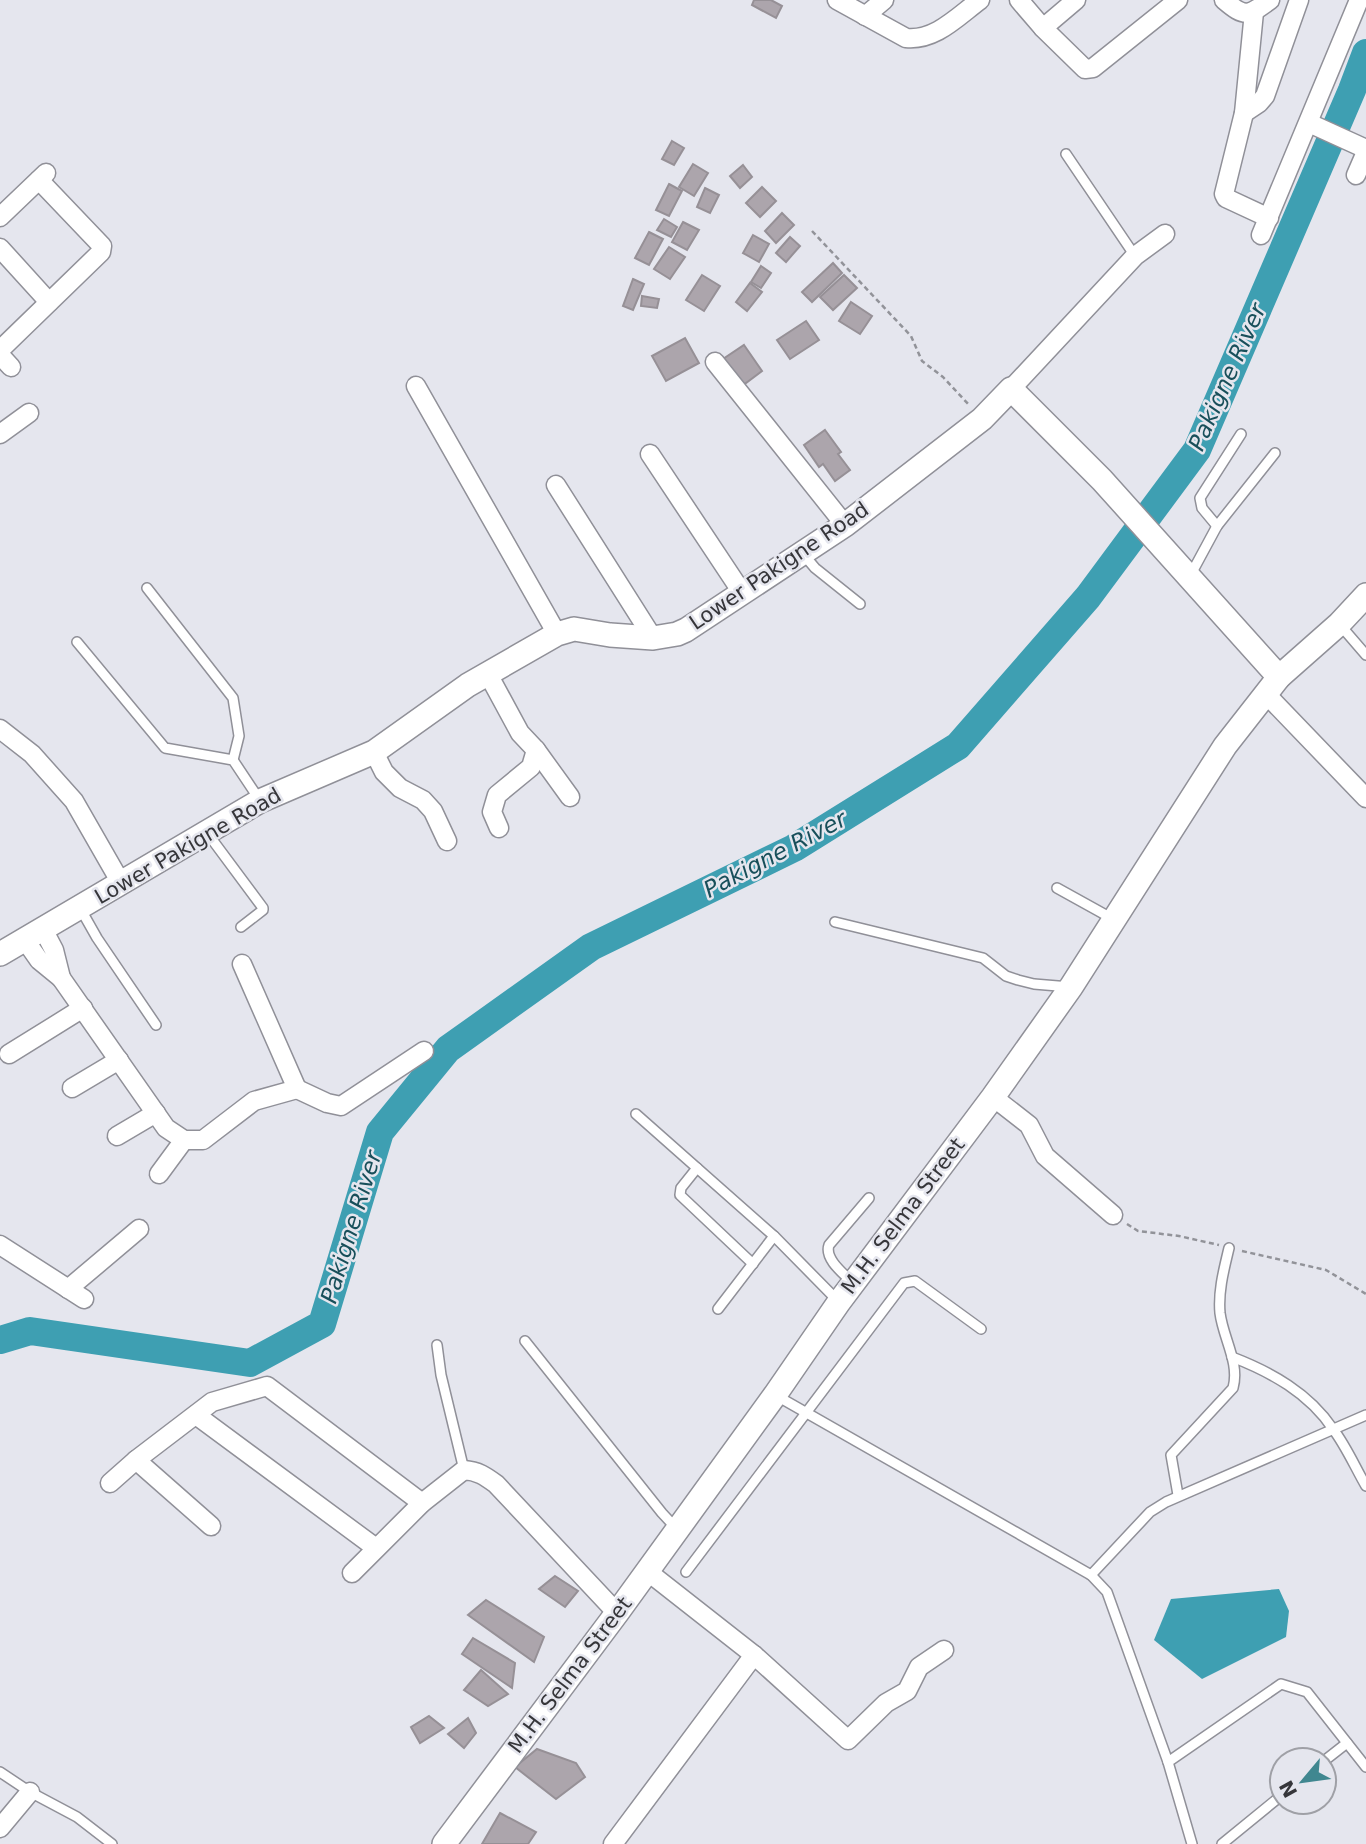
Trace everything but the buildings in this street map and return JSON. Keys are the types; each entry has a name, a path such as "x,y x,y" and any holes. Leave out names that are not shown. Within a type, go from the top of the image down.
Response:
{"street":[{"path":"837,0 906,38 930,37 980,0"},
{"path":"865,16 884,0"},
{"path":"1019,0 1081,66 1089,69 1178,0"},
{"path":"1043,28 1076,0"},
{"path":"1224,0 1237,12 1245,14 1254,12 1270,0"},
{"path":"1244,113 1265,96 1299,0"},
{"path":"1254,12 1244,113 1225,196 1265,226 1314,125 1359,0"},
{"path":"1314,125 1366,151 1356,175"},
{"path":"0,217 44,176 102,249 100,254 49,302 4,357"},
{"name":"Lower Pakigne Road","path":"0,954 260,801 374,752 468,685 556,634 574,629 653,638 682,632 845,525 982,419 1135,256 1165,234"},
{"path":"0,248 49,302"},
{"path":"715,362 845,525"},
{"path":"416,386 556,634"},
{"path":"1011,389 1102,480 1189,578 1273,686 1366,798"},
{"path":"0,434 29,413"},
{"path":"650,454 741,591"},
{"path":"556,485 653,638"},
{"name":"M.H. Selma Street","path":"444,1844 617,1613 839,1302 1072,987 1226,746 1273,686 1366,595"},
{"path":"488,674 520,733 537,750 569,797"},
{"path":"0,729 32,754 74,801 121,883"},
{"path":"499,828 492,812 497,795 531,767 537,750"},
{"path":"374,752 384,772 400,788 413,793 428,805 447,841"},
{"path":"34,934 39,960 61,978 166,1128 184,1140 203,1140 254,1101 298,1089"},
{"path":"242,964 298,1089 327,1103 341,1106 424,1051"},
{"path":"9,1055 83,1008"},
{"path":"72,1088 119,1060"},
{"path":"993,1097 1029,1125 1045,1156 1113,1215"},
{"path":"117,1136 156,1112"},
{"path":"159,1174 184,1140"},
{"path":"68,1289 139,1229"},
{"path":"0,1245 84,1299"},
{"path":"110,1483 212,1402 270,1387 422,1503"},
{"path":"196,1415 376,1548"},
{"path":"136,1460 211,1526"},
{"path":"352,1573 422,1503 464,1470 483,1474 496,1485 617,1613"},
{"path":"647,1571 754,1656 848,1740 886,1703 907,1691 919,1667 944,1650"},
{"path":"614,1844 754,1656"},
{"path":"1,1823 30,1792"}],"lane":[{"path":"1066,154 1135,256"},
{"path":"1217,526 1202,508 1200,498 1241,434"},
{"path":"1189,578 1217,526 1275,453"},
{"path":"802,553 815,568 860,604"},
{"path":"147,588 233,698 239,736 233,760"},
{"path":"1339,624 1366,655"},
{"path":"78,642 165,748 233,760 260,801"},
{"path":"206,832 263,908 263,911 241,927"},
{"path":"1057,888 1113,919"},
{"path":"79,908 156,1025"},
{"path":"835,922 984,958 1006,976 1018,980 1072,987"},
{"path":"636,1114 774,1236 839,1302"},
{"path":"697,1168 681,1188 680,1195 752,1264"},
{"path":"853,1283 827,1251 829,1245 869,1198"},
{"path":"718,1309 774,1236"},
{"path":"1178,1495 1171,1455 1233,1388 1236,1376 1220,1313 1220,1289 1229,1248"},
{"path":"686,1572 805,1411 908,1281 915,1281 981,1329"},
{"path":"525,1341 677,1529"},
{"path":"437,1345 440,1375 464,1470"},
{"path":"1232,1357 1273,1374 1311,1404 1333,1428 1366,1486"},
{"path":"775,1395 1091,1574 1107,1592 1168,1762 1192,1844"},
{"path":"1091,1574 1150,1512 1178,1495 1366,1415"},
{"path":"1168,1762 1281,1684 1307,1692 1366,1767"},
{"path":"1338,1750 1347,1743"},
{"path":"0,1772 30,1792 77,1817 113,1844"},
{"path":"1222,1844 1268,1806"}],"path":[{"path":"812,231 911,336 922,361 943,377 982,419"}],"water":[{"path":"1279,1589 1289,1611 1286,1637 1202,1679 1154,1640 1171,1599"}],"waterway":[{"name":"Pakigne River","path":"0,1340 30,1331 250,1363 322,1324 380,1132 448,1049 591,947 794,848 958,746 1088,597 1197,450 1366,53"}]}
